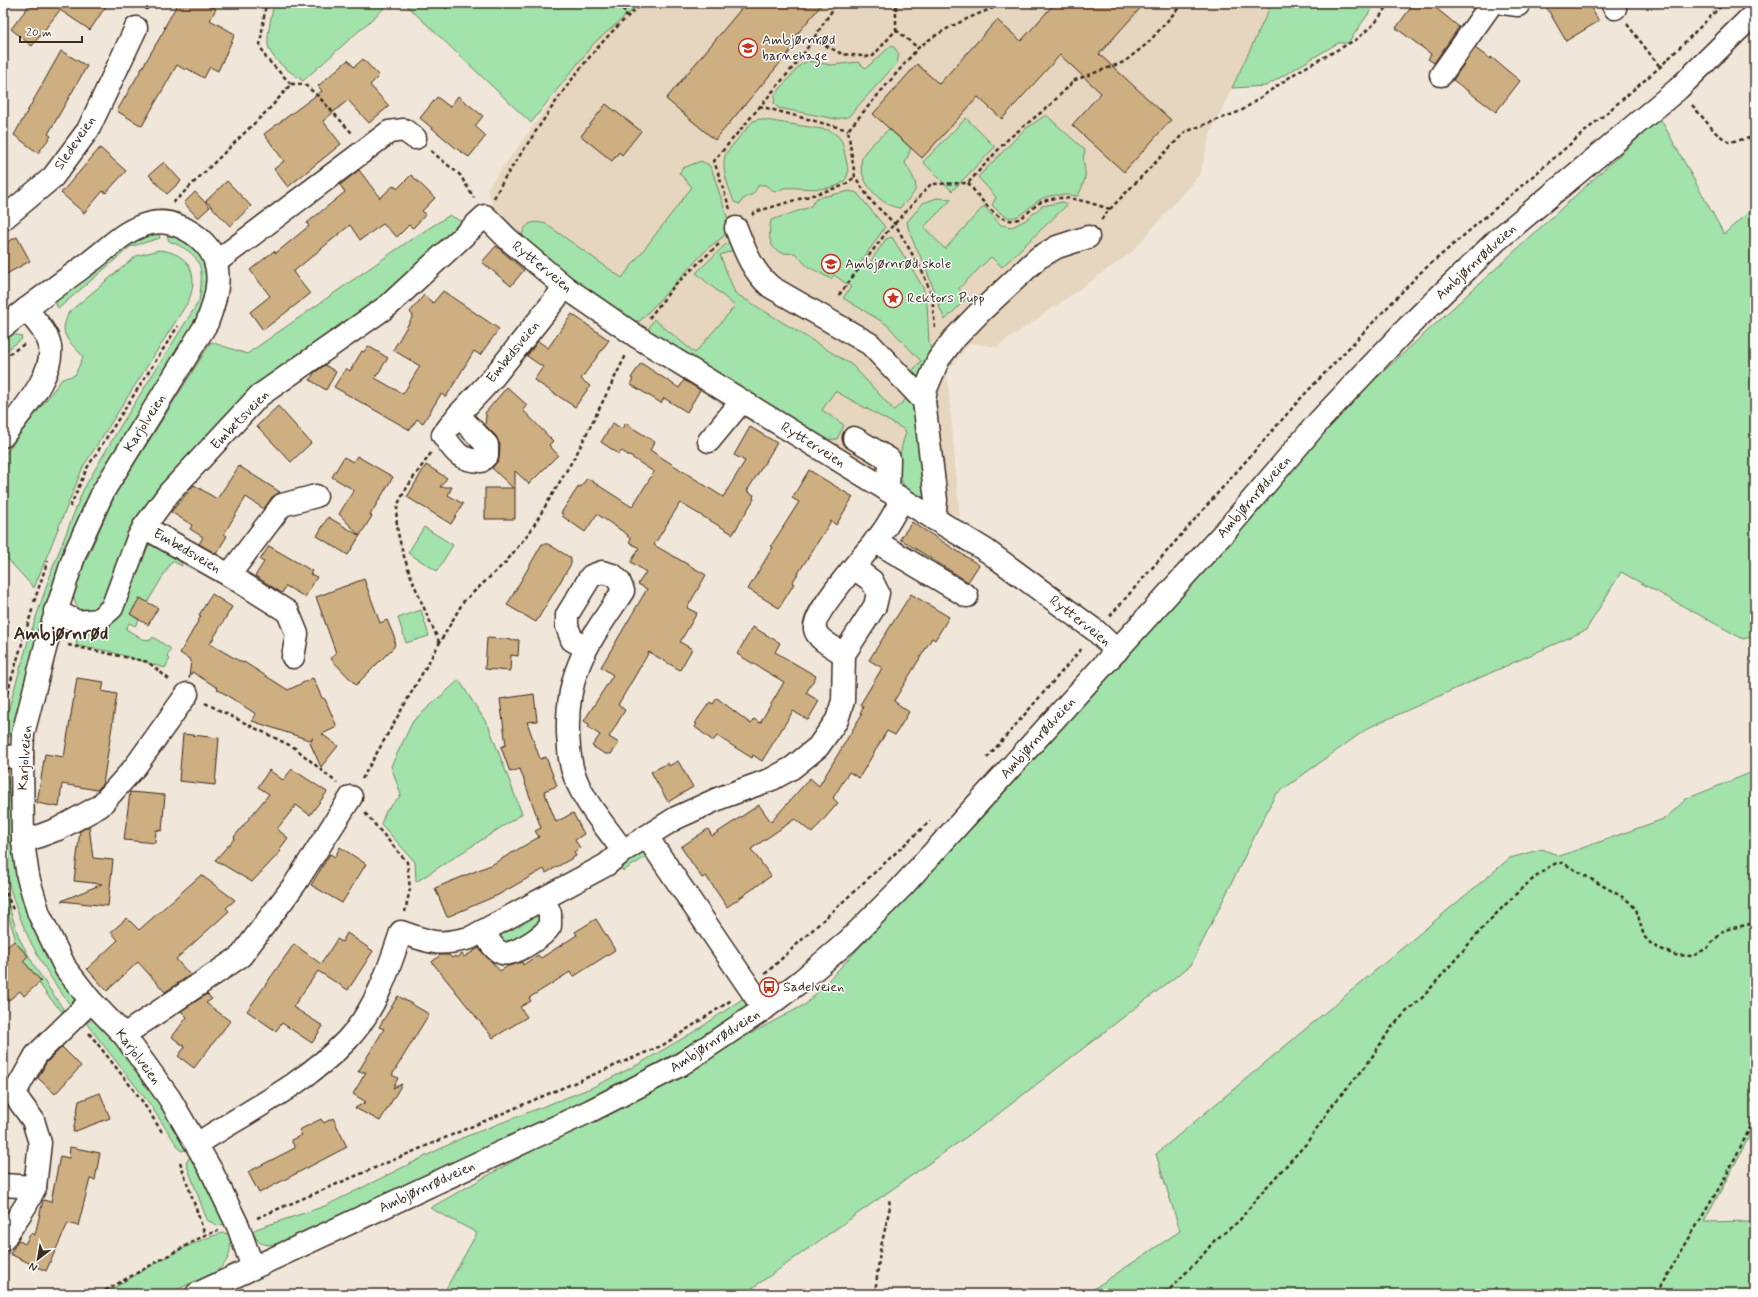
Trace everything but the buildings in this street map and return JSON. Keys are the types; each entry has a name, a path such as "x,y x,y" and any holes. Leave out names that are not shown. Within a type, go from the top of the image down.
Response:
{"street":[{"path":"1440,75 1492,3"},
{"name":"Ambjørnrødveien","path":"197,1294 590,1111 680,1065 764,1009 848,941 901,888 1229,527 1320,420 1407,328 1496,241 1678,89 1755,13"},
{"name":"Sledeveien","path":"3,219 53,177 88,130 136,28"},
{"path":"216,262 389,132 404,130 415,138"},
{"name":"Rytterveien","path":"485,216 509,240 565,287 636,336 1104,623 1117,651"},
{"name":"Embetsveien","path":"55,611 78,622 98,620 112,608 138,538 144,527 169,493 259,396 389,305 485,216"},
{"name":"Karjolveien","path":"3,327 96,257 121,235 153,222 181,227 193,234 205,244 216,262 218,278 215,301 207,323 104,490 75,553 55,611 23,734 12,757 28,877 39,914 66,969 91,1001 124,1035 155,1077 197,1144 238,1226 253,1268"},
{"path":"736,228 747,255 761,279 771,287 870,344 924,401"},
{"path":"934,519 936,500 924,401 926,389 938,360 952,340 1038,258 1057,247 1088,237"},
{"name":"Embedsveien","path":"443,435 458,415 492,379 565,287"},
{"path":"3,436 45,375 50,357 48,340 26,309"},
{"path":"709,440 742,400"},
{"path":"443,435 460,457 470,461 481,461 487,455 487,445 458,415"},
{"path":"844,654 819,638 814,626 840,582 854,568 875,541 895,496 889,459 854,438"},
{"name":"Embedsveien","path":"229,575 282,505 316,496"},
{"name":"Embedsveien","path":"144,527 196,565 229,575 288,612 297,634 293,657"},
{"path":"875,541 967,596"},
{"path":"197,1144 315,1070 348,1039 374,1002 391,965 401,932 431,943 441,944 470,938 606,865 623,852 676,818 720,798 772,779 792,768 818,747 837,720 843,701 844,654 875,606 878,593 872,581 854,568"},
{"path":"586,648 573,679 570,695 568,717 569,760 575,778 585,798 623,852"},
{"path":"23,842 58,829 100,806 135,767 187,694"},
{"path":"124,1035 241,956 295,884 351,797"},
{"path":"647,837 697,920 750,988 764,1009"},
{"path":"484,931 495,949 501,953 507,954 516,951 542,936 550,926 550,913 543,899"},
{"path":"3,1240 26,1205 35,1187 40,1143 33,1120 14,1094 36,1054 91,1001"},
{"path":"3,1185 35,1187"}],"path":[{"path":"266,3 260,45 266,58 291,84 304,84 318,96 366,149"},
{"path":"445,8 450,3"},
{"path":"618,3 626,13 626,17"},
{"path":"485,216 504,179 588,60 626,17 644,3"},
{"path":"736,228 714,161 800,59 837,3"},
{"path":"813,39 842,54 872,58 896,30 896,3"},
{"path":"938,360 932,296 923,273 895,224 871,201 855,177 848,130 918,48 931,38 972,16 1006,3"},
{"path":"839,295 895,224 931,184 968,183 1008,139 1048,106 1075,80 1124,62 1148,43 1183,3"},
{"path":"1088,237 1110,209 1185,132 1241,112 1296,72 1357,39 1375,23 1390,3"},
{"path":"983,763 1302,397 1420,273 1660,67 1724,3"},
{"path":"1613,6 1660,67"},
{"path":"896,30 918,48"},
{"path":"172,204 272,106 291,84"},
{"path":"1678,89 1716,133 1729,142 1755,137"},
{"path":"759,106 848,130"},
{"path":"415,138 460,175 485,216"},
{"path":"968,183 995,213 1003,219 1011,221 1021,218 1043,201 1057,199 1077,199 1110,209"},
{"path":"70,509 87,468 180,323"},
{"path":"3,358 42,330"},
{"path":"351,797 440,644 462,602 506,562 531,530 577,452 636,336"},
{"path":"440,644 404,558 396,517 399,502 443,435"},
{"path":"3,707 42,577 50,557"},
{"path":"1104,623 1105,611"},
{"path":"47,641 148,662 187,694 295,748 351,797 407,862 410,889 401,932"},
{"path":"99,1294 205,1235 238,1226 663,1045 750,988 936,816"},
{"path":"1150,1294 1162,1293 1174,1286 1214,1240 1240,1221 1261,1193 1306,1144 1334,1103 1366,1066 1391,1028 1423,997 1487,923 1523,887 1550,866 1557,863 1563,863 1626,899 1636,909 1644,936 1648,941 1654,946 1675,955 1693,956 1707,948 1724,930 1755,923"},
{"path":"3,879 7,895 16,915"},
{"path":"75,1016 140,1098 165,1137"},
{"path":"1656,1294 1725,1178 1755,1118"},
{"path":"178,1156 205,1235"},
{"path":"876,1294 880,1250 890,1207 889,1199"}],"shaded area":[{"name":"Ambjørnrød skole","path":"641,3 1272,3 1211,132 1200,174 1131,253 997,347 970,343 947,372 960,517 922,504 626,321 500,225 487,189 594,43"}],"green space":[{"path":"274,3 390,3 303,81 279,63 269,49 268,33"},
{"path":"404,3 641,3 594,43 531,123"},
{"path":"1272,3 1376,3 1348,43 1338,43 1266,86 1232,88"},
{"path":"892,45 899,54 897,63 848,117 836,119 778,108 774,103 775,95 800,65 808,61 831,65 858,62 866,68"},
{"path":"1046,115 1085,150 1083,158 1085,177 1082,186 1078,196 1060,195 1045,197 1017,216 1012,218 1006,216 992,205 996,197 978,177 1025,129"},
{"path":"966,118 995,147 952,191 923,162"},
{"path":"1660,118 1724,234 1755,206 1755,636 1743,639 1621,572 1586,630 1368,728 1275,795 1191,965 993,1118 744,1294 443,1294 477,1233 430,1208 542,1145 806,1004 986,813 1360,393"},
{"path":"759,119 828,130 835,133 841,140 848,169 845,180 839,185 831,188 784,188 775,192 765,185 759,185 753,194 743,199 740,204 734,202 725,172 724,159 726,153 753,121"},
{"path":"889,129 911,148 905,163 916,187 911,196 900,208 885,202 871,190 866,183 861,166 862,158 867,150"},
{"path":"701,161 709,165 712,170 730,226 723,237 709,247 640,321 626,321 521,243 523,232 528,225 535,222 546,224 622,278 692,187 679,173 683,168"},
{"path":"850,191 857,193 885,227 859,265 866,268 886,239 892,237 923,288 927,304 929,342 932,353 925,382 908,376 921,361 886,324 843,298 851,287 834,275 831,279 807,266 795,253 780,252 772,246 770,240 771,220 810,207 817,198"},
{"path":"937,198 952,199 924,227 945,249 984,206 1001,225 1012,227 1026,220 1042,206 1063,202 1067,205 1002,267 991,257 959,288 965,300 945,320 925,267 911,236 907,222 923,203"},
{"path":"450,215 465,224 386,298 265,378 181,465 106,602 88,613 79,610 73,598 83,567 115,495 211,342 247,354 410,240"},
{"path":"168,230 202,250 211,280 202,316 124,440 16,730 3,743 3,728 29,638 53,567 83,490 121,425 199,301 201,289 201,270 199,263 189,251 169,241 167,235"},
{"path":"158,232 160,238 130,247 59,308 57,307 56,303 59,297 130,240"},
{"path":"736,240 740,248 720,255 735,293 852,365 894,410 907,398 915,406 927,496 925,502 909,492 903,484 899,470 900,454 906,433 905,430 835,391 822,410 844,425 837,439 817,440 647,332 654,319 695,353 735,306 696,273 726,244"},
{"path":"159,250 170,252 178,256 190,267 193,283 188,302 83,467 34,588 3,554 3,457 62,379 75,375 83,357 69,341 64,332 64,327 69,312 136,256"},
{"path":"13,334 21,336 22,339 3,353 3,340"},
{"path":"424,527 453,545 437,571 408,553"},
{"path":"156,543 178,552 182,566 172,561 147,603 140,598 130,614 139,620 135,626 129,623 126,629 142,639 151,640 153,637 171,649 167,656 170,659 165,668 108,651 77,646 76,637 84,632 142,548"},
{"path":"421,610 429,636 406,643 398,618"},
{"path":"459,680 489,727 522,814 416,882 415,862 381,824 386,811 401,795 391,766 413,721"},
{"path":"1755,771 1755,1126 1704,1222 1750,1221 1755,1219 1755,1294 1086,1294 1180,1231 1156,1154 1510,858 1542,849 1560,856 1666,818 1686,799"},
{"path":"3,773 8,777 13,833 80,1002 74,1010 49,975 39,957 20,918 13,898 7,877 2,847"},
{"path":"639,848 649,855 623,871 618,865"},
{"path":"3,888 19,938 36,969 66,1013 64,1014 48,996 39,983 41,981 23,961 28,956 13,939 15,937 3,899"},
{"path":"533,908 546,920 514,946 497,940 498,929"},
{"path":"745,997 745,1009 700,1039 620,1084 294,1238 270,1245 260,1242 256,1238 253,1231 256,1229 325,1206 462,1138 591,1088 639,1064 697,1030"},
{"path":"91,1020 97,1021 157,1098 187,1149 182,1151 180,1150 149,1103 86,1023"},
{"path":"191,1155 226,1222 224,1224 218,1226 207,1220 186,1163"},
{"path":"223,1233 229,1234 229,1256 224,1265 215,1272 168,1294 104,1294 147,1268 192,1244"}],"place":[{"name":"Ambjørnrød barnehage","path":"748,48"},
{"name":"Ambjørnrød skole","path":"831,264"},
{"name":"Rektors Pupp","path":"893,298"},
{"name":"Sadelveien","path":"769,987"}],"district":[{"name":"Ambjørnrød","path":"61,634"}]}
